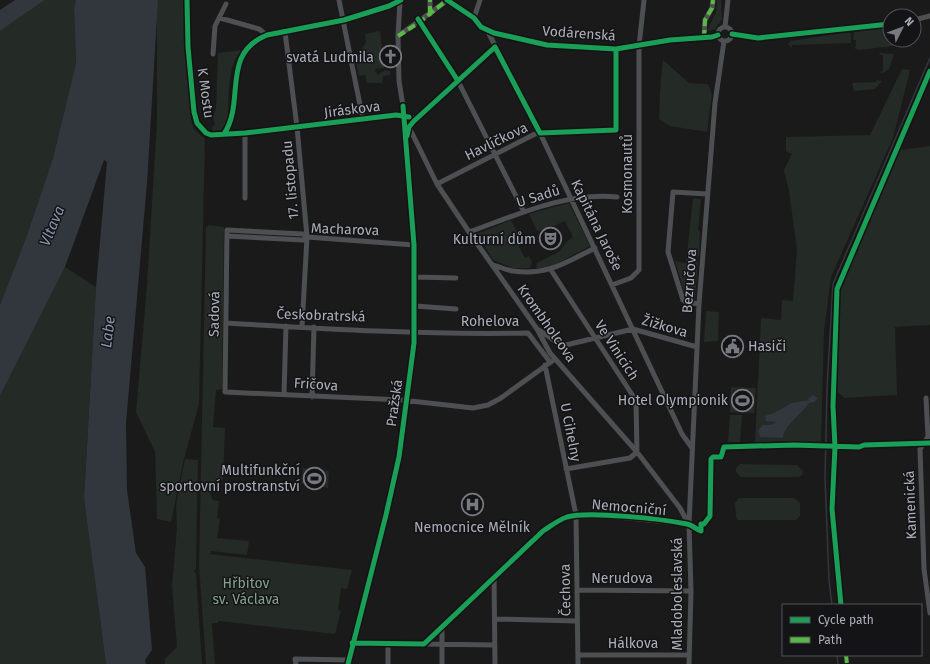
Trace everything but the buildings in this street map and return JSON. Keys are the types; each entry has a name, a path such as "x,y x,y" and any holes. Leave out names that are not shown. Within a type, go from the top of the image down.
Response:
{"street":[{"name":"K Mostu","path":"187,0 188,47 197,123 206,133 212,135 224,134 233,117 235,79 237,68 242,56 255,41 267,35"},
{"path":"339,0 363,120"},
{"path":"220,18 259,30 267,35 344,20 401,0"},
{"name":"Pražská","path":"401,0 398,36 399,81 409,127 406,139"},
{"path":"430,0 430,14"},
{"path":"398,36 420,22 448,0"},
{"name":"Kapitána Jaroše","path":"448,0 474,18 481,27 487,30 540,133 682,434 692,448"},
{"path":"474,18 480,0"},
{"name":"Kosmonautů","path":"612,285 631,278 639,270 639,46 644,0"},
{"path":"704,38 705,20 712,8 713,0"},
{"path":"726,27 728,0"},
{"path":"213,54 215,26 226,4"},
{"path":"420,22 458,81 524,212"},
{"path":"726,27 732,34 758,38 882,25"},
{"path":"726,27 719,30 719,39 724,41 729,40 732,34"},
{"name":"Vodárenská","path":"487,30 547,45 616,49 670,40 704,38 718,35"},
{"name":"17. listopadu","path":"285,32 297,127 307,237 302,327"},
{"name":"Bezručova","path":"689,524 699,304 706,194 715,103 724,41"},
{"path":"409,127 495,47"},
{"name":"Havlíčkova","path":"437,184 540,133 616,130 616,49"},
{"name":"Jiráskova","path":"224,134 363,120 405,113"},
{"path":"405,113 419,117"},
{"name":"Pražská","path":"296,664 295,659 348,662 386,515 399,457 415,331 414,245 405,113"},
{"name":"Krombholcova","path":"409,127 437,184 537,328 550,362 637,452 680,508 689,524"},
{"path":"245,133 245,198"},
{"path":"407,146 412,141 418,143"},
{"path":"699,304 686,302 683,300 668,252 673,192 706,194"},
{"name":"U Sadů","path":"469,232 524,212 571,198 582,196 617,197"},
{"name":"Macharova","path":"227,233 303,240 307,237 414,245"},
{"name":"Sadová","path":"224,392 227,233"},
{"path":"493,266 492,265 512,271 542,272 551,270 595,248"},
{"name":"Ve Vinicích","path":"551,270 636,402 637,452"},
{"path":"415,277 456,278"},
{"path":"415,306 456,309"},
{"name":"Českobratrská","path":"226,323 314,328 415,331"},
{"path":"284,394 286,326"},
{"path":"312,397 314,328"},
{"name":"Žižkova","path":"537,328 555,341 566,345 633,329 697,347"},
{"name":"Rohelova","path":"415,331 528,333 550,362"},
{"name":"Fričova","path":"224,392 407,401 473,408 488,405 501,398 550,362"},
{"name":"U Cihelny","path":"550,362 566,469 576,515"},
{"name":"Kamenická","path":"926,398 928,437 927,443 920,449 923,553 930,613"},
{"path":"859,447 864,445 927,443"},
{"path":"566,469 630,458 637,452"},
{"name":"Nemocniční","path":"424,644 543,531 561,520 576,515 617,516 689,524"},
{"name":"Čechova","path":"576,515 578,664"},
{"name":"Mladoboleslavská","path":"689,524 691,591 689,664"},
{"path":"494,576 495,664"},
{"name":"Nerudova","path":"577,590 691,591"},
{"path":"495,619 577,621"},
{"path":"442,627 442,664"},
{"path":"352,643 424,644 442,646 495,645"},
{"path":"388,644 388,664"},
{"name":"Hálkova","path":"578,655 689,656"}],"green space":[{"path":"45,0 76,0 74,8 76,63 53,158 27,235 0,305 0,31"},
{"path":"157,0 185,0 185,46 191,119 194,129 205,139 199,404 184,459 171,522 157,519 155,452 136,412 147,285 157,121"},
{"path":"717,0 721,0 722,19 715,29 707,31 716,12"},
{"path":"882,28 882,47 859,50 854,48 856,46 856,40 853,40 854,31"},
{"path":"380,31 382,48 387,49 384,68 376,69 375,71 378,75 385,70 390,71 390,75 383,76 382,83 367,83 365,75 359,76 355,60 366,42 365,34"},
{"path":"849,32 851,34 851,43 792,45 792,48 788,44 791,41"},
{"path":"242,50 237,56 231,74 229,85 228,124 223,130 213,132 212,128 215,124 213,118 216,108 218,53"},
{"path":"880,53 894,54 889,69 883,73 880,72 883,71 883,55 879,55"},
{"path":"663,60 689,83 708,84 712,94 707,132 670,126 659,119"},
{"path":"902,69 910,70 893,138 831,277 824,332 821,443 755,443 761,318 781,320 782,300 793,301 797,250 789,191 784,170 792,154 786,151 786,137 870,135"},
{"path":"877,80 882,81 875,89 854,91 852,83 876,82"},
{"path":"930,146 930,325 895,327 897,395 844,398 835,389 840,292 900,150"},
{"path":"693,198 701,199 698,230 700,232 699,256 690,257 687,253"},
{"path":"569,203 590,246 553,266 536,269 537,263 560,251 565,243 573,237 565,221 547,229 537,231 529,214"},
{"path":"511,220 522,242 519,247 525,258 529,256 532,262 530,268 513,268 493,260 477,234"},
{"name":"Hřbitov sv. Václava","path":"209,225 224,227 222,389 216,390 213,427 225,428 223,479 212,487 210,492 213,500 219,501 217,518 220,519 217,538 249,541 247,555 211,551 210,554 352,570 347,589 341,588 338,610 341,611 335,634 218,621 218,623 212,623 215,664 206,664 199,566 206,228"},
{"path":"686,258 698,260 695,300 686,299 675,261 686,263"},
{"path":"65,267 96,287 84,499 106,664 0,664 0,396"},
{"path":"706,311 719,312 718,341 704,342"},
{"name":"Hotel Olympionik","path":"731,387 756,388 754,413 730,412"},
{"path":"730,415 742,415 740,442 728,442"},
{"path":"185,459 198,460 196,569 194,570 196,574 202,664 165,664 165,659 177,647 172,585 177,528 176,505"},
{"path":"740,464 797,465 803,471 802,475 799,477 741,477 736,472 736,468"},
{"name":"Multifunkční sportovní prostranství","path":"303,468 329,471 328,488 301,484"},
{"path":"739,498 794,498 800,503 800,516 796,520 738,520 736,517 735,503"}],"water":[{"path":"15,0 45,0 0,31 0,10"},
{"path":"76,0 158,0 147,183 126,423 127,490 136,553 145,567 152,650 145,660 146,664 106,664 84,499 96,287 107,162 104,160 65,267 0,396 0,305 27,235 53,158 76,63 74,8"},
{"path":"813,395 818,398 814,402 809,403 790,424 784,433 783,438 760,437 758,430 763,425 770,425 777,422 766,421 765,416 774,413 792,403 810,400 807,399"}],"waterway":[{"path":"832,604 829,580 825,478 827,388 833,284 930,58"},
{"path":"837,656 838,664"}],"marked path":[{"path":"430,0 430,14"},
{"path":"398,36 420,22 447,0"},
{"path":"704,38 705,20 712,8 713,0"},
{"path":"846,656 847,664"}],"cycle path":[{"path":"187,0 188,47 194,112 197,123 206,133 211,135 245,133 396,115 409,117"},
{"path":"224,134 230,121 239,66 244,54 253,43 267,35 344,20 389,6 401,0"},
{"path":"447,0 474,18 481,27 494,33 547,45 616,49 670,40 712,37 718,35"},
{"path":"418,19 458,81"},
{"path":"732,34 758,38 882,25"},
{"path":"407,136 409,127 414,121 495,47 540,133 616,130 616,49"},
{"path":"841,604 832,509 835,447 833,406 837,289 930,71"},
{"path":"348,664 386,515 399,457 414,343 414,245 403,106"},
{"path":"352,643 424,644 543,531 567,517 577,515 608,515 644,518 687,524 701,531 701,524 704,524 710,516 711,459 713,457 721,457 724,447 794,445 859,447 864,445 930,443"}],"place":[{"name":"svatá Ludmila","path":"390,57"},
{"name":"Kulturní dům","path":"551,239"},
{"name":"Hasiči","path":"732,346"},
{"name":"Hotel Olympionik","path":"743,400"},
{"name":"Multifunkční sportovní prostranství","path":"315,478"},
{"name":"Nemocnice Mělník","path":"472,505"}],"water label":[{"name":"Vltava","path":"52,226"},
{"name":"Labe","path":"108,332"}]}
